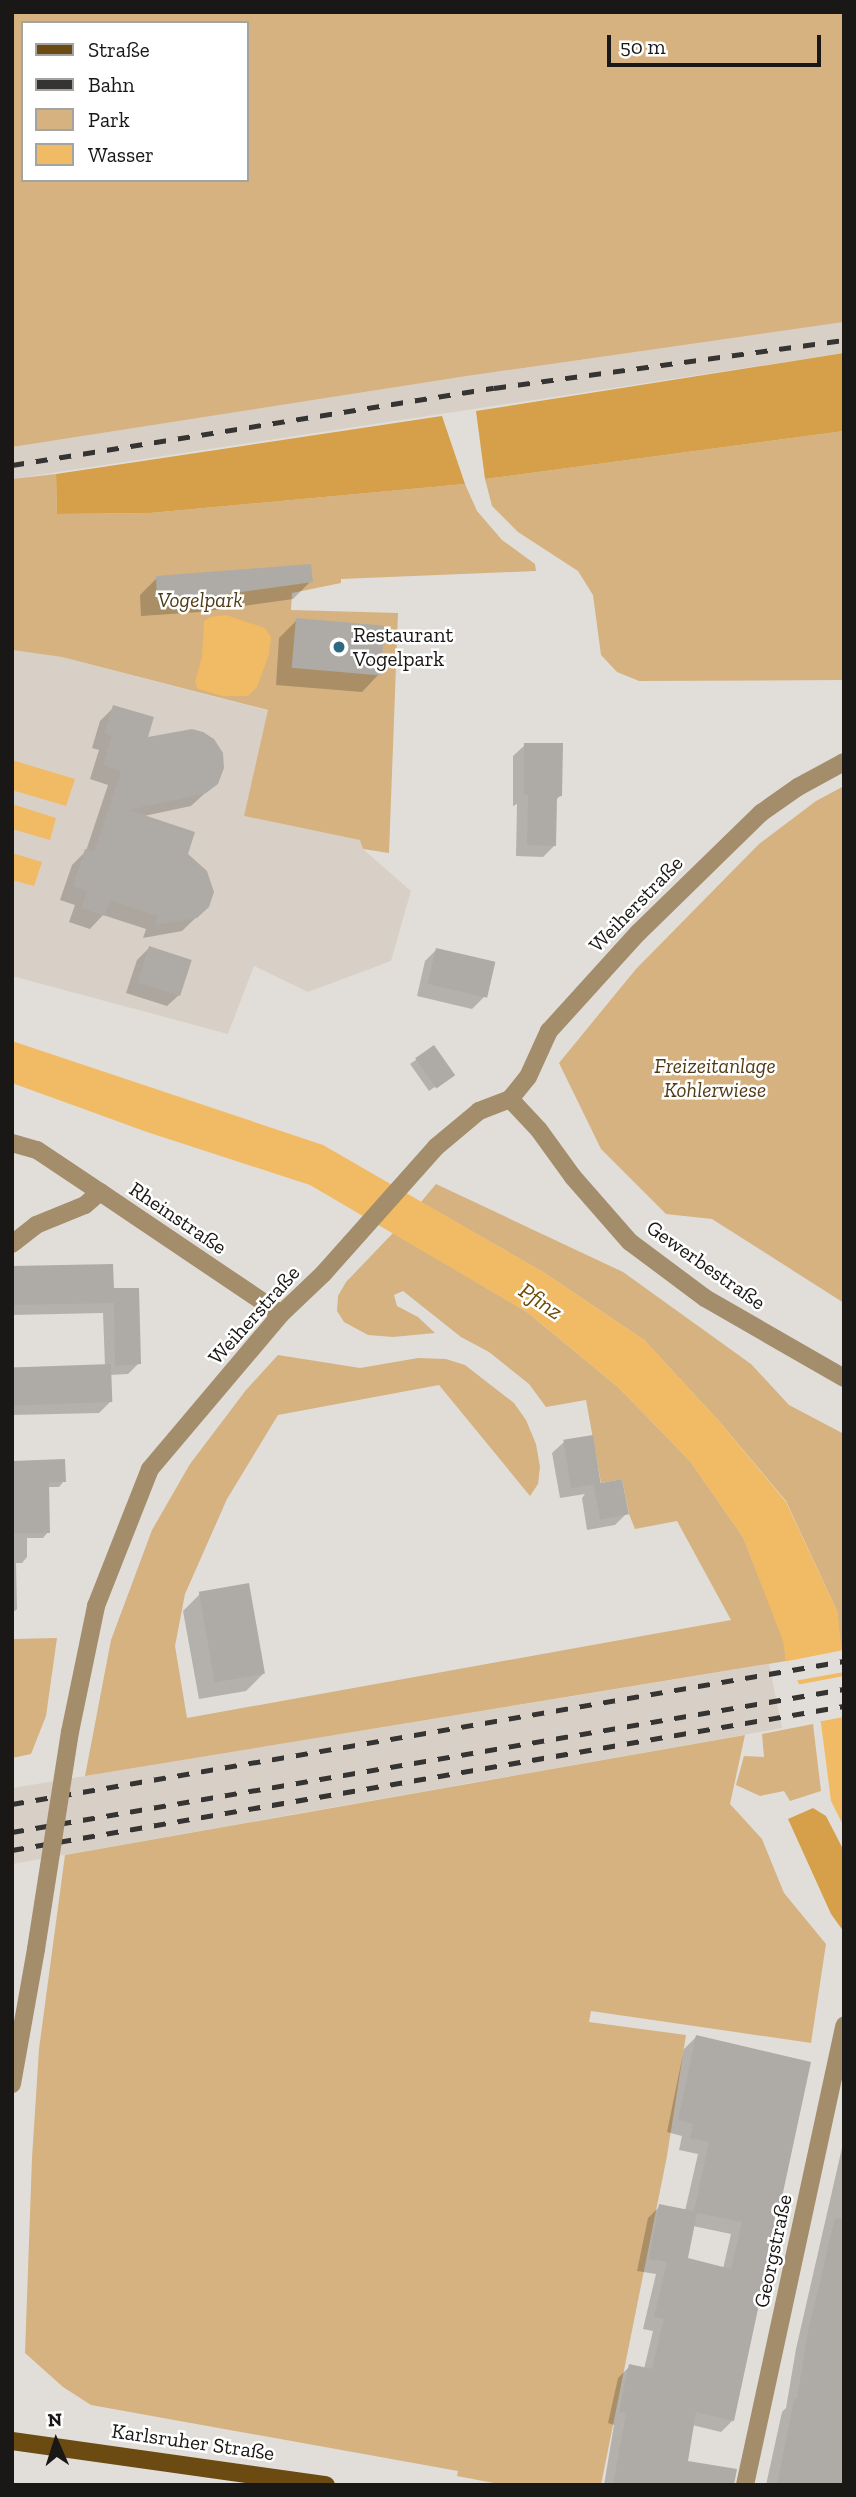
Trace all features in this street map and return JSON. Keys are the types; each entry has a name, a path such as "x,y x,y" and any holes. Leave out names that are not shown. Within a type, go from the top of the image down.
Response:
{"main road":[{"name":"Karlsruher Straße","path":"12,2441 326,2485"}],"street":[{"name":"Weiherstraße","path":"12,2084 70,1732 96,1606 150,1469 281,1314 323,1274 436,1147 479,1111 510,1099 527,1077 549,1031 638,933 761,813 798,787 844,762"},
{"name":"Gewerbestraße","path":"510,1099 539,1130 573,1177 630,1242 705,1297 844,1378"},
{"path":"12,1143 37,1150 100,1192"},
{"name":"Rheinstraße","path":"12,1244 36,1225 85,1205 100,1192 281,1314"},
{"name":"Georgstraße","path":"746,2485 844,2026"}],"shaded area":[{"path":"844,322 844,353 12,479 12,447 467,376"},
{"path":"844,353 844,431 485,479 476,411"},
{"path":"442,416 465,484 150,513 57,514 56,474"},
{"path":"12,650 62,657 269,711 244,816 361,840 363,849 411,891 391,961 308,992 254,966 228,1034 12,976"},
{"path":"769,1664 782,1728 12,1864 12,1788"},
{"path":"813,1808 826,1816 844,1851 844,1932 831,1914 788,1819"}],"green space":[{"path":"12,12 844,12 844,322 467,376 12,447"},
{"path":"844,431 844,680 639,681 617,672 601,655 593,595 578,571 518,532 492,506 485,479"},
{"name":"Vogelpark","path":"56,474 57,514 150,513 465,484 477,511 502,540 535,564 536,571 341,579 341,583 292,593 291,610 398,613 389,853 363,849 360,840 244,816 268,710 62,657 12,650 12,479"},
{"name":"Freizeitanlage Kohlerwiese","path":"844,786 844,1303 712,1219 666,1214 601,1149 559,1063 636,969 759,844 816,801"},
{"path":"436,1184 623,1272 751,1364 789,1405 844,1434 844,1649 841,1649 837,1611 786,1501 718,1420 644,1340 543,1272 421,1202"},
{"path":"393,1233 527,1312 618,1387 690,1461 743,1537 784,1641 786,1661 85,1776 111,1640 152,1530 190,1464 246,1390 278,1355 360,1368 418,1358 446,1359 465,1365 514,1403 526,1420 536,1444 540,1467 538,1484 530,1496 439,1385 278,1415 227,1499 185,1594 175,1646 187,1718 731,1620 677,1521 635,1529 622,1479 601,1483 586,1400 546,1407 529,1384 489,1352 461,1337 403,1291 394,1295 397,1306 418,1317 435,1333 393,1337 368,1335 344,1322 337,1311 338,1296 346,1282"},
{"path":"57,1638 46,1716 31,1754 12,1758 12,1639"},
{"path":"813,1724 821,1791 790,1801 784,1791 760,1796 736,1785 744,1756 764,1757 762,1734"},
{"path":"745,1735 730,1804 762,1839 784,1893 826,1944 811,2043 591,2011 589,2022 686,2035 667,2156 601,2485 504,2485 457,2476 458,2471 91,2405 63,2387 25,2353 39,2049 65,1855"}],"water":[{"path":"226,615 265,628 271,637 269,654 257,687 248,696 223,696 198,689 195,682 202,657 204,621"},
{"path":"12,760 75,779 66,806 12,790"},
{"path":"12,804 56,818 50,840 12,829"},
{"path":"12,853 42,862 34,886 12,880"},
{"name":"Pfinz","path":"12,1041 323,1145 543,1272 644,1340 718,1420 786,1502 837,1611 844,1667 844,1827 831,1801 821,1723 786,1661 783,1641 743,1537 690,1461 618,1387 527,1312 310,1185 147,1132 12,1083"}],"pier":[{"path":"844,1650 844,1672 794,1681 783,1662"},
{"path":"844,1676 844,1717 817,1722 796,1685"}],"building":[{"path":"311,564 313,582 219,595 157,600 156,576"},
{"name":"Restaurant Vogelpark","path":"296,618 385,626 380,676 292,668"},
{"path":"113,705 154,717 148,737 192,729 214,739 223,753 224,768 218,784 206,793 129,810 195,832 188,854 207,871 214,892 209,907 197,918 155,925 158,916 110,900 105,916 82,908 87,891 73,886 85,849 94,852 121,771 103,765 112,736 104,734"},
{"path":"524,743 563,743 562,796 557,797 556,846 527,845 528,794 524,795"},
{"path":"149,946 192,960 180,996 137,982"},
{"path":"436,948 495,962 487,998 428,984"},
{"path":"434,1045 455,1075 436,1089 415,1058"},
{"path":"113,1264 114,1288 139,1288 141,1364 115,1366 114,1303 12,1305 12,1266"},
{"path":"111,1364 112,1402 13,1405 12,1367"},
{"path":"593,1435 601,1483 571,1488 563,1440"},
{"path":"65,1459 66,1482 49,1482 50,1533 12,1533 12,1461"},
{"path":"622,1479 629,1514 600,1520 594,1485"},
{"path":"249,1583 265,1674 215,1682 199,1592"},
{"path":"696,2035 811,2062 734,2421 696,2412 688,2461 737,2469 734,2485 613,2485 626,2413 619,2412 629,2364 652,2369 664,2319 654,2317 667,2262 649,2259 659,2204 694,2211 709,2142 690,2138 693,2124 678,2120","holes":["697,2213 742,2222 731,2269 688,2258"]},
{"path":"835,2218 844,2219 844,2485 777,2485 794,2399 797,2399 807,2336"}],"railway":[{"path":"12,465 494,388 844,340"},
{"path":"12,1804 844,1661"},
{"path":"12,1832 844,1689"},
{"path":"12,1850 844,1706"}],"place":[{"name":"Restaurant Vogelpark","path":"339,647"}]}
